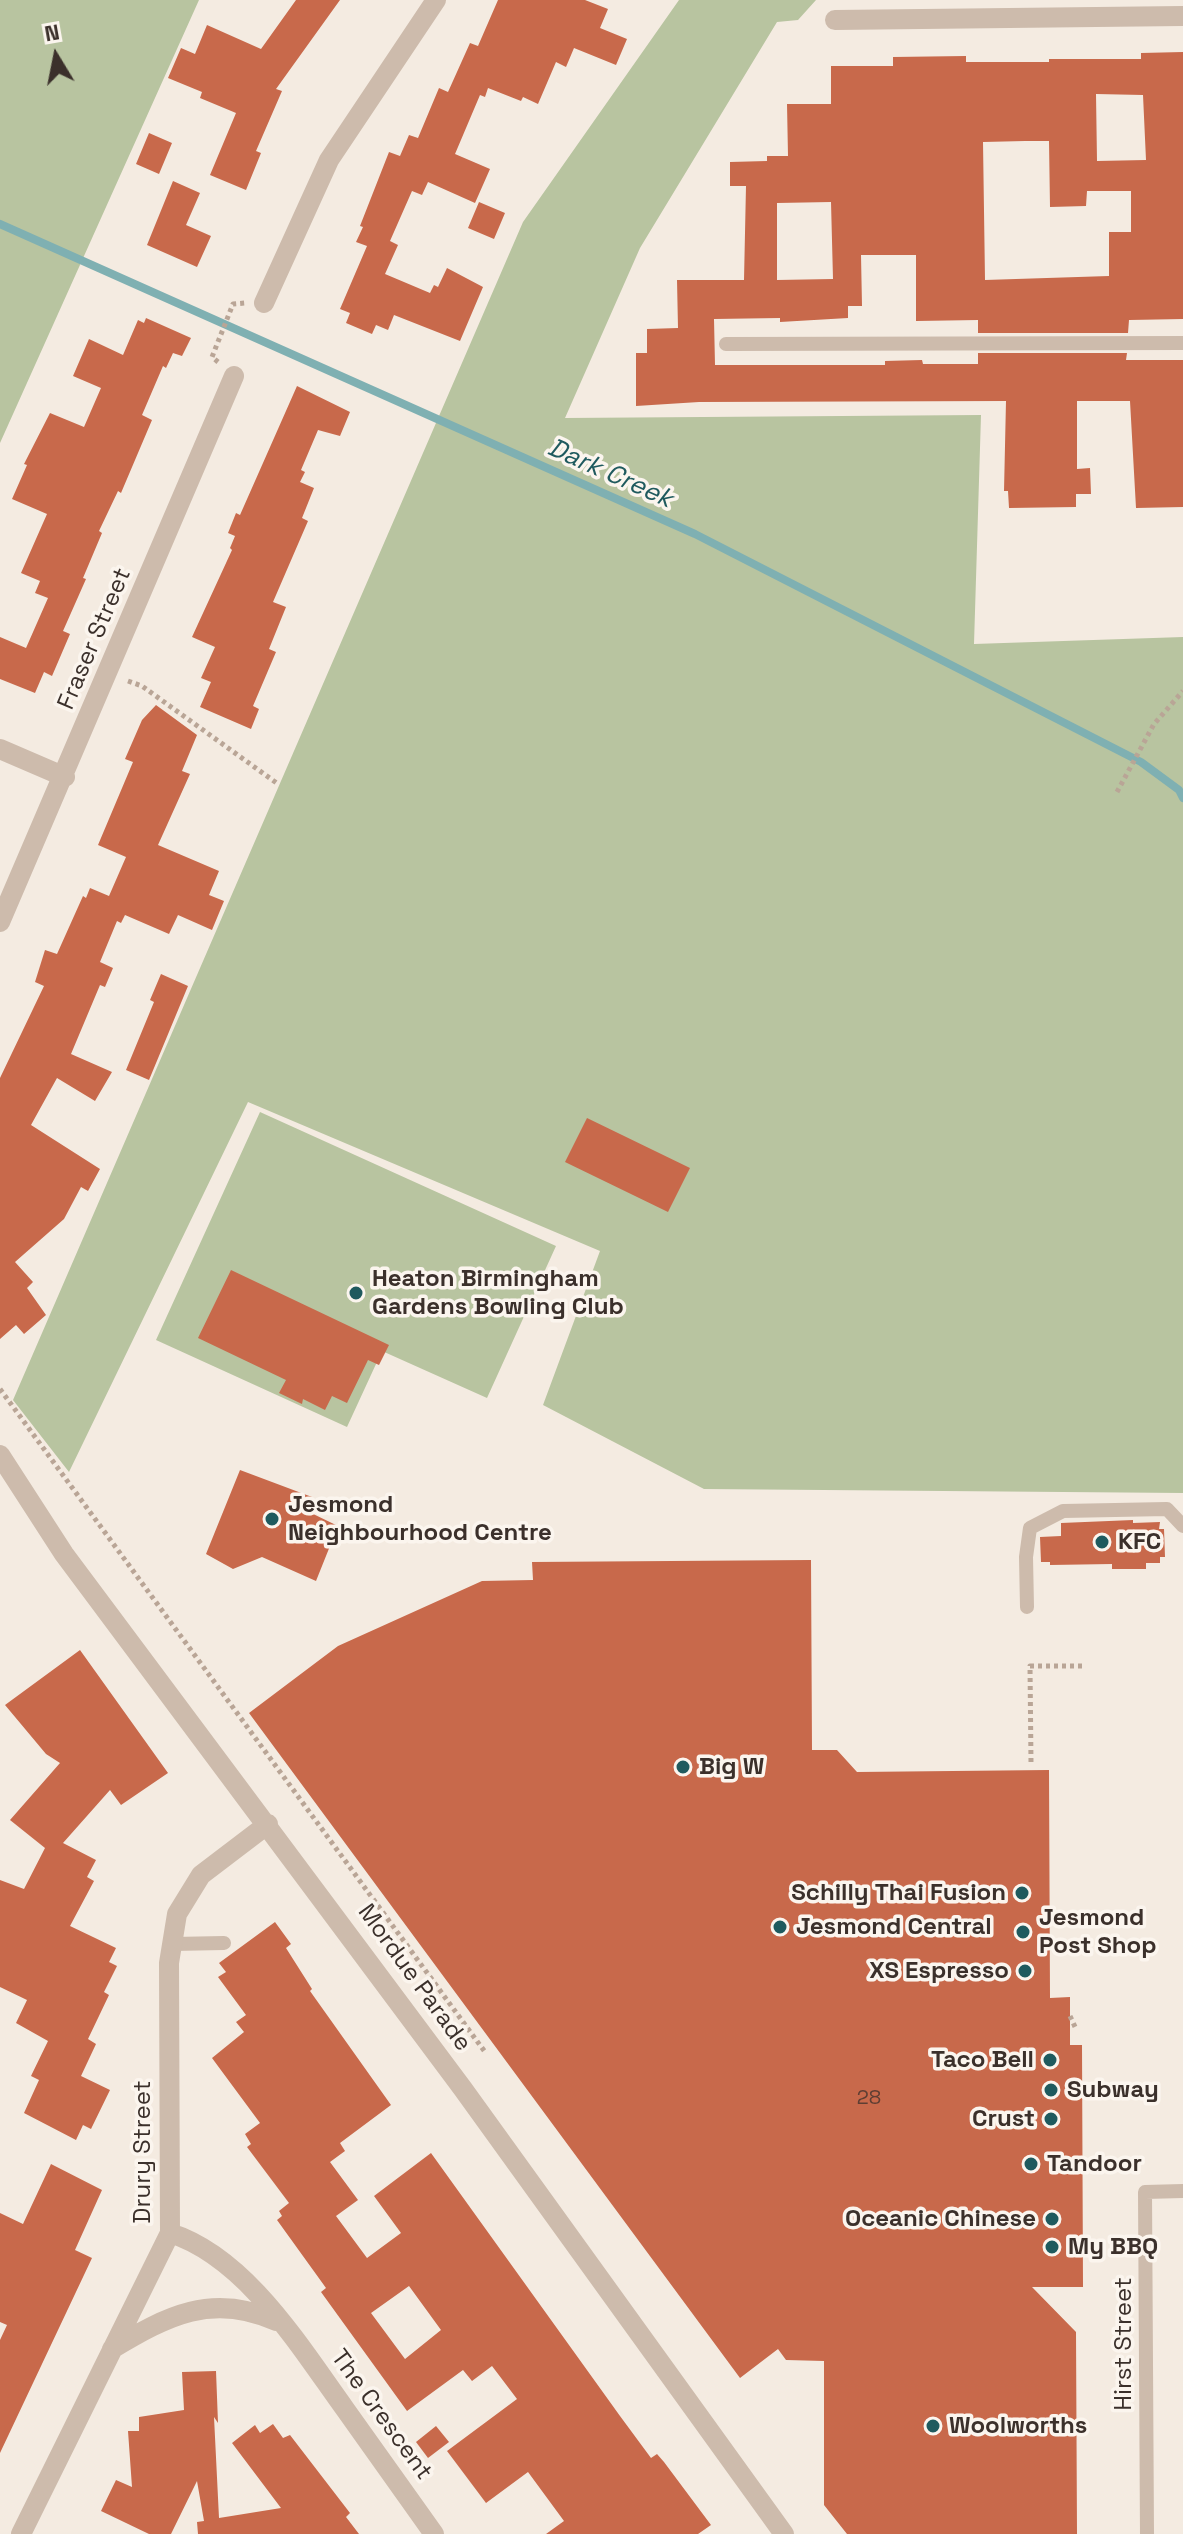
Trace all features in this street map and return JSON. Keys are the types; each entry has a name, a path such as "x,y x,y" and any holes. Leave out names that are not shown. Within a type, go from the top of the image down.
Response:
{"street":[{"path":"264,303 329,160 436,0"},
{"path":"835,20 1183,16"},
{"name":"Fraser Street","path":"0,922 65,777 234,376"},
{"path":"0,749 65,777"},
{"name":"Mordue Parade","path":"0,1455 64,1554 268,1824 784,2534"},
{"name":"Drury Street","path":"21,2534 170,2233 169,1963 177,1914 201,1875 268,1824"},
{"name":"The Crescent","path":"170,2233 190,2239 228,2266 285,2325 434,2534"},
{"path":"112,2349 159,2321 189,2311 220,2308 254,2311 285,2325"}],"lane":[{"path":"726,344 1183,343"},
{"path":"1027,1607 1026,1557 1030,1528 1063,1511 1167,1509 1183,1526"},
{"path":"173,1944 224,1943"},
{"name":"Hirst Street","path":"1147,2534 1145,2192 1183,2191"}],"path":[{"path":"234,376 212,357 233,304 264,303"},
{"path":"108,674 142,686 278,784"},
{"path":"1117,792 1154,724 1183,691"},
{"path":"0,1389 485,2052"},
{"path":"1031,1762 1030,1666 1086,1666"},
{"path":"1070,2016 1076,2029"}],"green space":[{"path":"0,0 199,0 0,443"},
{"path":"679,0 816,0 798,20 777,22 640,248 565,418 981,415 974,644 1183,637 1183,1493 704,1489 543,1405 600,1251 248,1102 69,1472 13,1400 523,222"},
{"name":"Heaton Birmingham Gardens Bowling Club","path":"260,1112 556,1246 487,1398 382,1351 347,1427 156,1340"}],"building":[{"path":"296,0 340,0 276,89 282,91 256,151 261,153 246,190 210,175 236,113 200,98 202,92 168,78 181,48 195,54 207,25 261,49"},
{"path":"498,0 585,0 608,9 600,28 627,39 616,65 574,48 566,67 556,62 538,104 488,88 485,97 480,95 455,154 490,169 475,203 428,182 422,195 412,191 390,241 398,245 385,274 430,293 434,285 438,287 447,268 483,287 460,341 394,315 388,330 376,325 372,334 346,323 350,313 340,309 367,246 356,242 363,227 360,226 389,152 400,156 409,135 418,138 439,88 448,92 470,43 478,46"},
{"path":"1183,52 1183,319 1129,320 1128,333 978,333 978,320 916,321 916,255 861,255 862,306 848,306 848,318 780,322 780,318 714,319 715,365 885,365 885,361 922,360 923,364 978,364 978,353 1127,353 1126,360 1183,360 1183,507 1136,508 1130,401 1077,401 1077,469 1090,468 1091,494 1076,494 1076,507 1009,508 1008,491 1004,491 1006,401 699,402 636,406 636,353 647,353 647,329 678,328 677,280 744,280 746,186 730,186 730,162 767,161 767,156 788,156 787,104 831,104 831,66 893,66 893,57 966,56 966,62 1049,62 1049,59 1141,59 1141,53","holes":["1096,94 1143,95 1146,160 1097,161","1049,141 1050,207 1086,206 1087,191 1131,191 1131,232 1109,232 1109,276 985,280 983,142","831,202 833,279 777,280 777,203"]},
{"path":"149,133 172,143 159,174 136,164"},
{"path":"173,181 200,193 186,225 211,236 197,267 147,245"},
{"path":"479,202 505,213 494,239 468,228"},
{"path":"146,318 191,338 182,356 173,353 166,368 163,366 142,415 152,420 121,493 118,491 99,531 102,533 83,578 86,579 63,631 70,634 52,676 44,672 35,693 0,679 0,637 26,648 48,598 35,593 40,581 21,573 47,514 12,499 27,465 24,464 50,413 84,427 101,388 73,376 89,339 123,355 138,320 144,323"},
{"path":"297,386 350,412 340,436 318,430 301,470 305,472 300,482 314,488 302,518 308,521 273,602 286,607 269,649 276,652 253,706 259,709 251,729 200,707 211,682 201,678 215,647 192,637 232,550 235,536 228,533 236,513 240,515"},
{"path":"156,705 197,735 182,771 190,774 158,845 219,871 209,895 224,901 212,930 178,915 169,934 125,915 121,923 117,921 100,962 113,968 105,987 100,985 71,1054 112,1072 95,1101 57,1078 31,1125 100,1169 88,1191 81,1187 64,1219 15,1262 33,1282 27,1288 46,1315 24,1334 16,1325 0,1339 0,1078 44,986 35,982 45,950 57,954 83,896 86,898 90,888 109,896 126,857 98,845 133,762 125,759 142,720"},
{"path":"161,974 188,986 149,1080 126,1070 154,1002 150,1000"},
{"path":"587,1118 690,1168 668,1212 565,1162"},
{"path":"231,1270 389,1345 379,1365 368,1360 347,1403 332,1396 325,1410 303,1399 302,1404 279,1393 286,1380 198,1338"},
{"name":"Jesmond Neighbourhood Centre","path":"240,1470 312,1497 307,1511 338,1526 316,1581 262,1557 233,1569 206,1554"},
{"name":"KFC","path":"1133,1520 1133,1523 1160,1522 1159,1529 1164,1529 1165,1557 1160,1557 1160,1563 1146,1563 1146,1569 1112,1569 1112,1564 1050,1565 1050,1562 1041,1562 1040,1537 1061,1536 1061,1523"},
{"name":"Jesmond Central","path":"811,1560 812,1750 837,1750 857,1772 1049,1770 1050,1998 1070,1997 1070,2045 1082,2045 1083,2287 1032,2287 1076,2332 1077,2534 847,2534 824,2505 824,2361 786,2360 778,2349 740,2378 249,1713 338,1646 482,1581 533,1580 532,1562"},
{"path":"80,1650 168,1773 121,1805 110,1790 63,1843 96,1860 87,1877 94,1881 70,1926 116,1948 109,1962 117,1966 104,1992 109,1995 88,2039 96,2044 81,2076 110,2090 91,2129 83,2125 76,2140 24,2113 39,2080 31,2076 48,2041 16,2023 27,2000 0,1987 0,1880 24,1889 45,1848 10,1820 60,1763 46,1754 5,1705"},
{"path":"275,1922 291,1944 286,1948 312,1989 310,1991 391,2105 340,2143 345,2151 330,2162 358,2200 336,2216 367,2258 401,2233 374,2196 431,2153 651,2458 657,2454 711,2525 698,2534 546,2534 564,2521 528,2472 486,2503 447,2451 517,2399 492,2366 472,2381 463,2370 407,2411 321,2292 326,2288 277,2220 282,2216 279,2211 289,2203 247,2147 251,2144 245,2134 260,2123 212,2058 244,2032 236,2022 246,2015 218,1977 226,1972 219,1963","holes":["409,2286 441,2330 405,2359 371,2313"]},
{"path":"51,2164 102,2190 75,2250 92,2258 0,2453 0,2340 7,2325 0,2322 0,2213 23,2224"},
{"path":"216,2371 218,2423 214,2417 219,2518 281,2508 232,2443 255,2425 260,2433 273,2424 283,2438 290,2435 350,2513 346,2517 359,2534 198,2534 197,2522 204,2521 197,2481 171,2534 149,2534 101,2511 116,2480 132,2487 128,2431 139,2431 139,2417 184,2410 182,2372"},
{"path":"436,2426 449,2442 428,2458 416,2442"}],"waterway":[{"name":"Dark Creek","path":"0,224 695,534 1141,762 1179,790 1183,798"}],"place":[{"name":"Heaton Birmingham Gardens Bowling Club","path":"356,1293"},
{"name":"Jesmond Neighbourhood Centre","path":"272,1519"},
{"name":"KFC","path":"1102,1542"},
{"name":"Big W","path":"683,1767"},
{"name":"Schilly Thai Fusion","path":"1022,1893"},
{"name":"Jesmond Central","path":"780,1927"},
{"name":"Jesmond Post Shop","path":"1023,1932"},
{"name":"XS Espresso","path":"1025,1971"},
{"name":"Taco Bell","path":"1050,2060"},
{"name":"Subway","path":"1051,2090"},
{"name":"Crust","path":"1051,2119"},
{"name":"Tandoor","path":"1031,2164"},
{"name":"Oceanic Chinese","path":"1052,2219"},
{"name":"My BBQ","path":"1052,2247"},
{"name":"Woolworths","path":"933,2426"}]}
